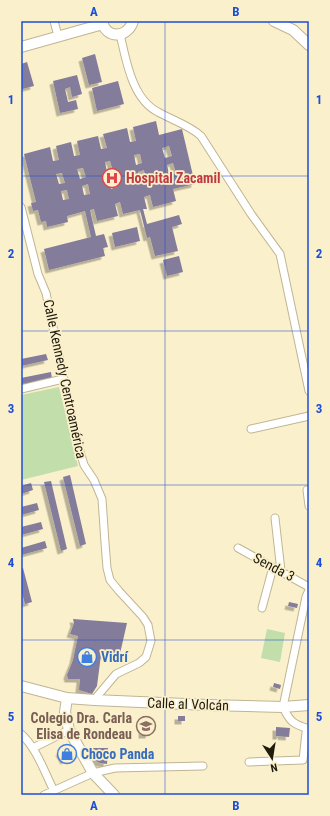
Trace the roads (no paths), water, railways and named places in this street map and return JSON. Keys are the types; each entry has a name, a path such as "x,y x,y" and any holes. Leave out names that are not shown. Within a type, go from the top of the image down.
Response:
{"main road":[{"path":"21,47 103,23 110,32 120,34 129,30 134,21"},
{"path":"274,21 293,30 309,45"},
{"name":"Calle al Volcán","path":"21,686 67,698 94,700 283,707 309,705"},
{"path":"67,698 65,712 69,730 93,773 114,795"}],"street":[{"path":"54,21 58,36"},
{"path":"120,34 134,84 142,100 153,110 195,130 201,136 251,214 280,254 309,390"},
{"name":"Calle Kennedy Centroamérica","path":"21,207 38,274 46,293 76,438 84,465 94,480 102,499 104,543 110,580 143,617 148,625 151,641 146,657 139,663 116,674 94,700"},
{"path":"21,389 63,379"},
{"path":"251,429 309,416"},
{"path":"307,490 309,506"},
{"path":"275,518 281,571"},
{"name":"Senda 3","path":"238,548 309,586"},
{"path":"262,608 273,567"},
{"path":"249,762 303,760 309,728 293,723 289,719 283,707 306,597 309,590"},
{"path":"33,748 69,730"},
{"path":"21,734 27,739 33,748 54,791"},
{"path":"44,795 93,773 115,768 203,766"}],"place":[{"name":"Hospital Zacamil","path":"112,178"},
{"name":"Vidrí","path":"87,657"},
{"name":"Colegio Dra. Carla Elisa de Rondeau","path":"146,726"},
{"name":"Choco Panda","path":"67,754"}]}
